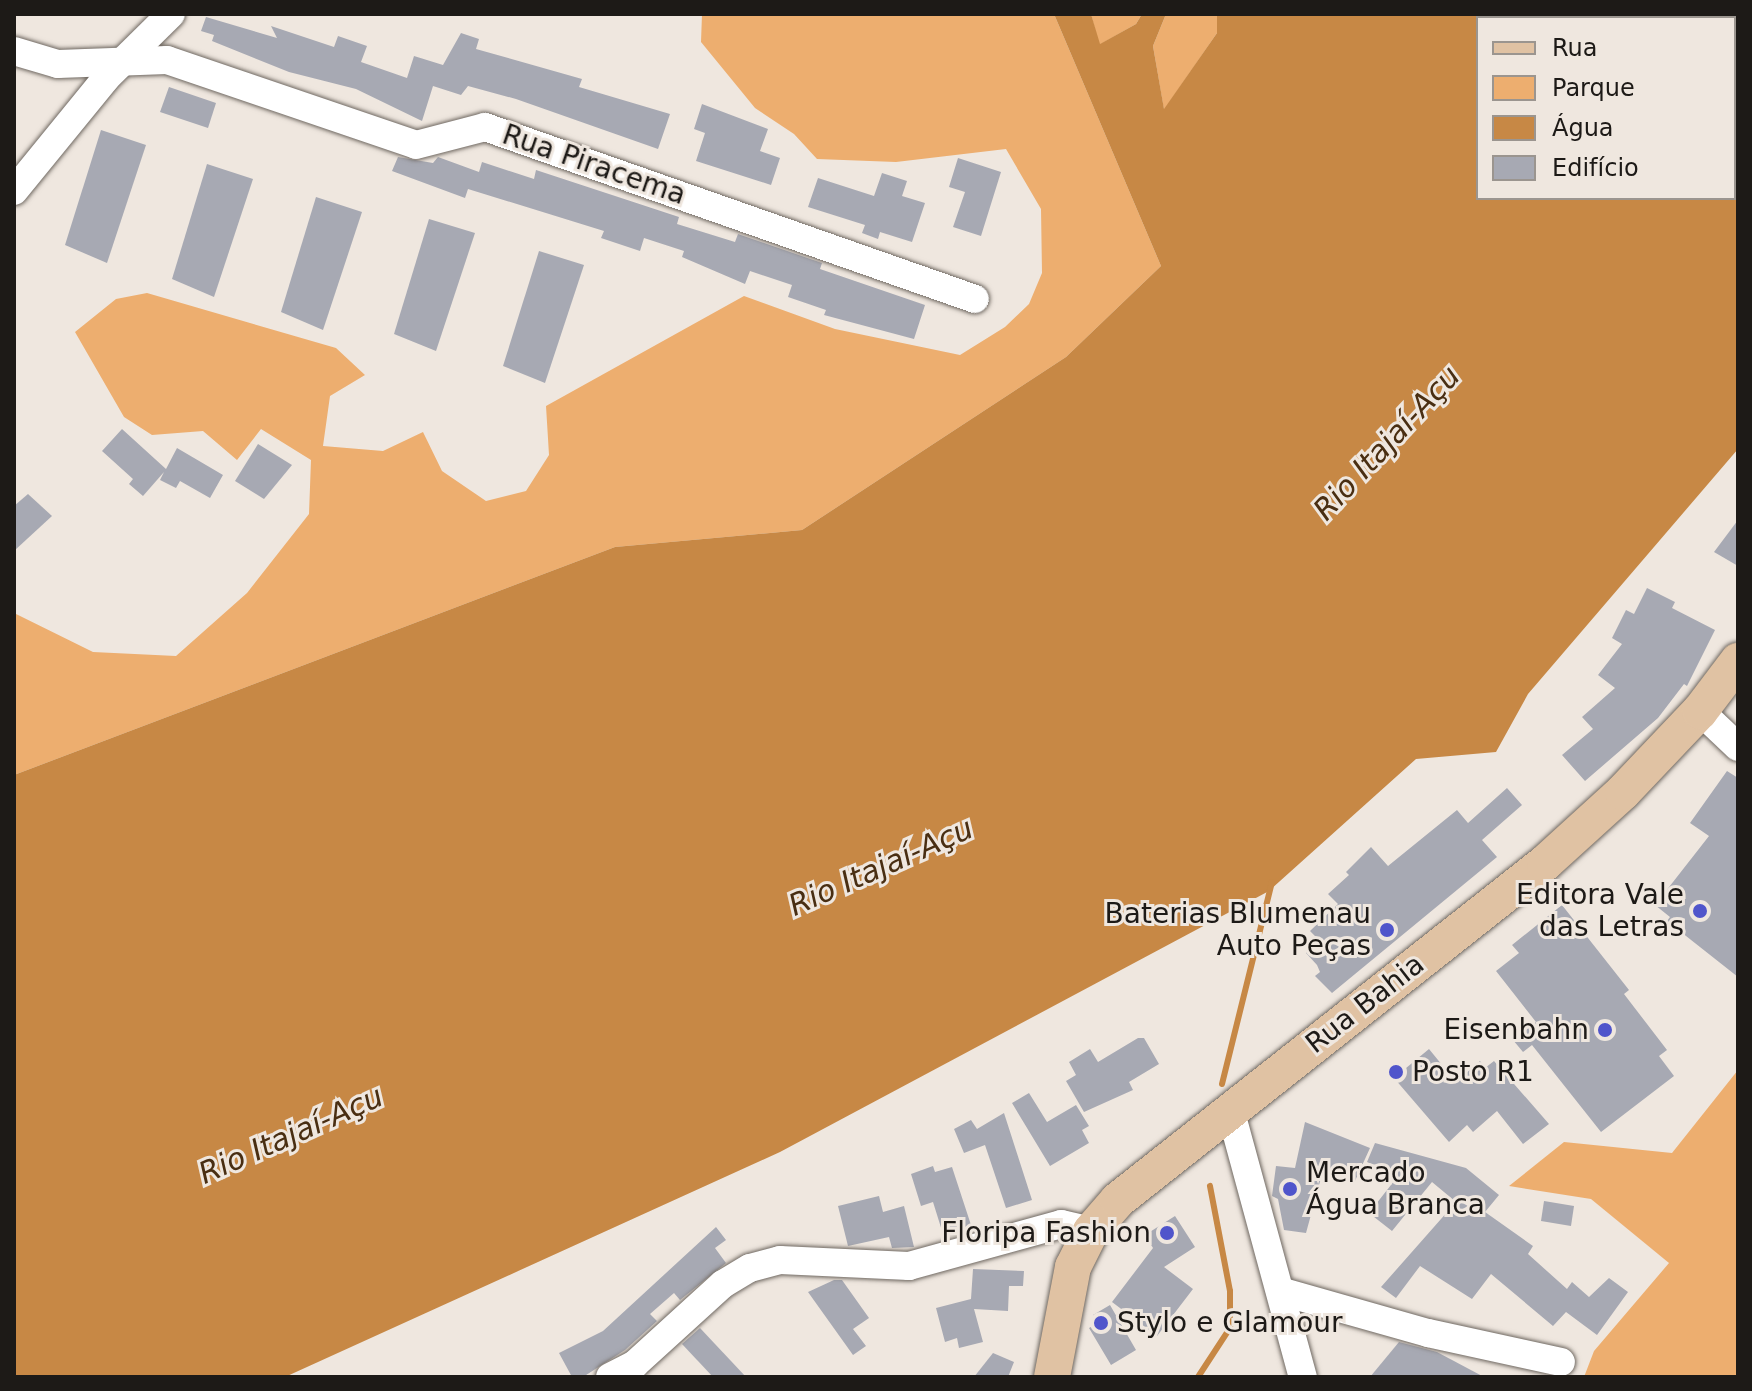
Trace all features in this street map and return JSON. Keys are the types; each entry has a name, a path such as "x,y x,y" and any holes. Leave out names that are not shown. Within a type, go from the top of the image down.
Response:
{"main road":[{"name":"Rua Bahia","path":"1052,1377 1073,1267 1091,1231 1118,1200 1545,863 1700,711 1738,661"}],"street":[{"path":"14,191 118,65 171,14"},
{"name":"Rua Piracema","path":"14,51 58,64 118,65 167,60 416,145 485,127 975,299"},
{"path":"1700,711 1738,747"},
{"path":"1230,1109 1283,1292 1303,1377"},
{"path":"610,1377 641,1370 723,1284 750,1268 780,1260 909,1266 1061,1224 1091,1231"},
{"path":"1283,1292 1428,1333 1561,1362"}],"green space":[{"path":"702,14 1054,14 1161,266 1066,357 802,530 615,547 14,775 14,613 93,652 176,656 247,593 309,514 311,460 261,429 237,460 203,431 152,435 124,417 75,332 116,299 147,293 336,348 365,375 330,396 323,446 383,451 423,432 442,471 486,501 526,491 549,455 546,406 744,296 835,329 960,355 1005,327 1029,304 1042,273 1041,209 1006,149 896,162 817,159 794,134 755,108 701,42"},
{"path":"1091,14 1142,14 1136,24 1099,45"},
{"path":"1166,14 1217,14 1217,33 1164,110 1153,46"},
{"path":"1738,1070 1738,1377 1584,1377 1594,1351 1669,1263 1591,1199 1509,1186 1564,1142 1672,1153"}],"water":[{"name":"Rio Itajaí-Açu","path":"1054,14 1091,14 1100,44 1136,24 1142,14 1166,14 1153,46 1164,109 1217,33 1217,14 1738,14 1738,449 1528,694 1496,752 1416,759 1269,891 780,1152 285,1377 14,1377 14,775 615,547 802,530 1066,357 1161,266"}],"building":[{"path":"206,17 277,38 271,26 334,47 338,36 367,46 361,62 407,78 414,56 443,65 461,33 479,39 476,49 582,79 579,87 670,114 658,149 516,99 468,86 461,95 433,86 422,121 356,89 289,72 212,41 214,35 201,31"},
{"path":"169,87 216,103 208,128 160,112"},
{"path":"702,104 768,129 760,151 780,158 771,185 696,161 705,133 694,129"},
{"path":"101,130 146,145 107,263 65,245"},
{"path":"398,157 433,163 438,157 479,172 482,162 534,179 536,170 679,217 677,224 735,242 738,234 822,263 820,269 925,305 914,339 824,315 826,310 788,297 792,285 750,271 745,284 682,257 684,251 644,238 640,251 601,238 604,231 468,189 465,198 392,171"},
{"path":"958,158 1001,172 981,236 953,227 965,192 949,187"},
{"path":"207,164 253,179 214,297 172,279"},
{"path":"882,173 907,181 902,196 925,203 912,242 880,232 878,239 862,233 865,225 808,207 818,178 874,196"},
{"path":"316,197 362,212 323,330 281,312"},
{"path":"429,219 475,233 436,351 394,334"},
{"path":"539,251 584,265 545,383 503,366"},
{"path":"122,429 166,469 177,448 223,475 210,498 180,481 176,488 160,480 164,472 143,496 129,484 133,479 102,451"},
{"path":"258,444 292,465 264,499 235,481"},
{"path":"28,494 52,516 14,551 14,506"},
{"path":"1738,520 1738,566 1714,552"},
{"path":"1647,588 1675,602 1672,608 1715,630 1687,686 1684,684 1658,718 1585,781 1562,755 1593,729 1582,717 1615,688 1598,675 1622,644 1612,638 1626,610 1634,614"},
{"name":"Editora Vale das Letras","path":"1727,771 1738,778 1738,977 1667,921 1670,917 1655,905 1709,836 1690,823"},
{"path":"1507,788 1522,805 1482,840 1497,857 1332,993 1315,976 1320,972 1306,953 1319,940 1310,931 1338,904 1328,894 1349,875 1346,872 1371,847 1388,866 1457,810 1468,823"},
{"name":"Eisenbahn","path":"1562,905 1629,990 1624,994 1667,1050 1659,1056 1674,1076 1601,1132 1532,1045 1523,1052 1513,1040 1536,1022 1496,971 1519,953 1512,945"},
{"path":"1138,1038 1144,1038 1159,1064 1129,1082 1133,1090 1084,1112 1066,1081 1076,1075 1069,1062 1090,1049 1098,1062"},
{"path":"1429,1049 1456,1082 1480,1061 1485,1068 1494,1061 1549,1124 1523,1144 1497,1111 1473,1132 1467,1125 1449,1142 1394,1078"},
{"path":"1029,1093 1047,1122 1076,1105 1089,1126 1082,1130 1089,1143 1050,1166 1012,1103"},
{"path":"1004,1113 1032,1200 1006,1208 985,1145 964,1153 954,1129 971,1120 977,1129"},
{"path":"1305,1122 1370,1148 1355,1181 1324,1167 1306,1233 1284,1230 1278,1199 1272,1196 1276,1166 1295,1168"},
{"path":"1375,1143 1466,1168 1499,1195 1485,1212 1533,1246 1528,1254 1567,1289 1572,1282 1589,1297 1609,1278 1628,1292 1597,1335 1566,1312 1553,1326 1491,1274 1472,1299 1420,1266 1396,1298 1381,1287 1456,1202 1432,1182 1392,1231 1369,1213 1398,1176 1367,1162"},
{"path":"933,1166 935,1172 952,1167 971,1225 943,1234 933,1202 921,1206 911,1174"},
{"path":"879,1196 883,1212 904,1206 914,1247 892,1248 889,1237 848,1246 838,1206"},
{"path":"1544,1201 1574,1206 1571,1226 1541,1221"},
{"path":"1175,1216 1195,1247 1164,1267 1193,1289 1157,1336 1112,1302 1153,1248 1145,1235"},
{"path":"716,1227 726,1240 715,1248 726,1263 680,1300 674,1293 650,1314 657,1321 625,1350 583,1377 572,1377 559,1353 603,1331"},
{"path":"973,1269 1024,1271 1023,1286 1009,1286 1008,1311 974,1309 983,1342 959,1348 957,1338 945,1342 936,1308 971,1299"},
{"path":"834,1280 842,1280 869,1318 853,1329 866,1346 853,1355 808,1292"},
{"path":"1110,1305 1136,1350 1111,1365 1089,1328 1098,1323 1093,1315"},
{"path":"700,1328 746,1377 713,1377 682,1344"},
{"path":"1399,1342 1437,1352 1484,1377 1370,1377"},
{"path":"993,1353 1014,1362 1008,1377 974,1377"}],"waterway":[{"path":"1222,1084 1272,882"},
{"path":"1198,1377 1230,1328 1230,1291 1210,1186"}],"place":[{"name":"Editora Vale das Letras","path":"1700,911"},
{"name":"Baterias Blumenau Auto Peças","path":"1387,930"},
{"name":"Eisenbahn","path":"1605,1030"},
{"name":"Posto R1","path":"1396,1072"},
{"name":"Mercado Água Branca","path":"1290,1189"},
{"name":"Floripa Fashion","path":"1167,1233"},
{"name":"Stylo e Glamour","path":"1101,1323"}]}
